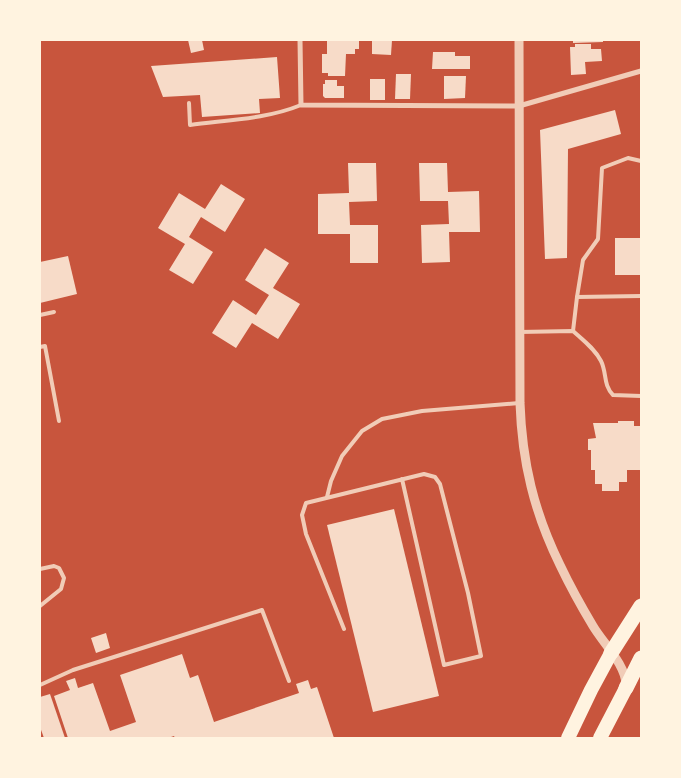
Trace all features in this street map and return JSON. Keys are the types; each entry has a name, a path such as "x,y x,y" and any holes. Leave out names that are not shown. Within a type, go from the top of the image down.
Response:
{"highway":[{"path":"568,738 611,654 641,606"},
{"path":"600,738 641,658"}],"street":[{"path":"300,40 301,105 519,106 641,71"},
{"path":"519,40 520,403 522,448 538,515 566,577 592,625 624,672 626,688"}],"lane":[{"path":"189,103 190,125 286,111 301,105"},
{"path":"573,331 576,297 583,260 598,240 602,168 628,158 641,161"},
{"path":"576,297 641,296"},
{"path":"40,315 54,312"},
{"path":"520,332 573,331 602,362 608,390 613,395 641,396"},
{"path":"40,347 45,346 60,421"},
{"path":"327,497 331,481 342,456 362,431 382,419 422,411 520,403"},
{"path":"344,629 303,525 302,515 306,503 327,497 402,479 424,474 435,477 440,484 468,592 481,656 444,665 402,479"},
{"path":"40,570 54,566 59,568 64,578 61,589 40,606"},
{"path":"40,685 73,670 262,610 289,681"}],"building":[{"path":"188,40 202,40 204,50 191,53"},
{"path":"327,40 359,40 359,49 355,49 355,54 346,54 345,76 328,76 328,73 322,73 322,54 327,54"},
{"path":"372,40 392,40 391,55 372,54"},
{"path":"573,40 603,40 603,42 573,43"},
{"path":"575,44 591,44 591,49 601,49 602,61 585,62 586,74 571,75 570,47 575,47"},
{"path":"433,52 455,52 455,56 470,56 470,69 432,69"},
{"path":"277,57 280,98 259,99 260,113 202,117 200,95 163,97 151,66"},
{"path":"396,74 411,74 410,99 395,99"},
{"path":"444,76 466,76 465,98 444,99"},
{"path":"370,79 385,79 385,100 370,100"},
{"path":"325,80 337,80 337,86 344,86 344,98 325,98 323,96 323,84 325,84"},
{"path":"615,110 621,134 568,149 567,258 545,259 540,130"},
{"path":"348,163 376,163 377,201 349,202 350,225 378,225 378,263 350,263 350,234 318,234 318,194 349,193"},
{"path":"419,163 447,163 448,192 479,191 480,232 449,232 450,262 422,263 421,225 449,224 448,201 420,201"},
{"path":"221,184 245,199 225,232 201,217 189,237 213,252 193,284 169,270 185,244 158,228 179,193 205,209"},
{"path":"615,238 641,238 641,275 615,275"},
{"path":"265,248 289,263 273,288 300,304 278,339 252,323 236,348 212,333 233,300 256,315 269,295 245,280"},
{"path":"68,256 77,294 40,303 40,262"},
{"path":"618,421 634,421 634,426 641,426 640,470 627,470 627,482 619,482 619,491 602,491 602,484 595,484 595,470 591,470 591,450 588,450 588,439 596,438 593,423 618,423"},
{"path":"394,509 439,696 373,712 327,525"},
{"path":"106,633 110,648 96,653 91,638"},
{"path":"182,654 190,678 198,675 214,722 299,693 296,684 308,680 311,689 317,687 334,738 175,738 174,736 168,738 68,738 54,696 70,690 66,681 75,678 78,688 93,683 110,731 136,722 120,675"},
{"path":"50,694 65,738 44,738 40,727 40,697"}]}
